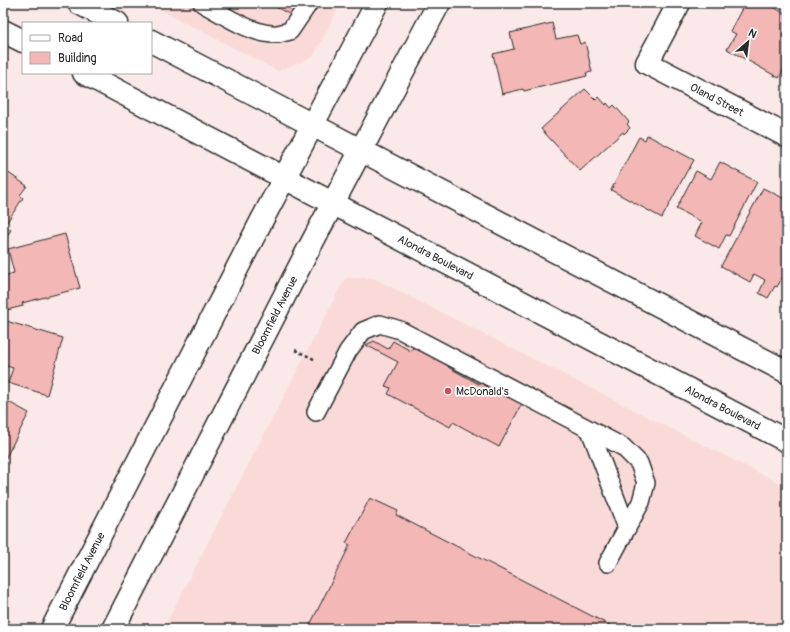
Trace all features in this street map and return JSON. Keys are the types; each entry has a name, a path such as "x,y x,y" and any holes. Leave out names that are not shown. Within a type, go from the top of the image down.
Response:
{"main road":[{"name":"Bloomfield Avenue","path":"52,629 284,178 377,3"},
{"name":"Bloomfield Avenue","path":"120,627 306,254 439,3"},
{"name":"Oland Street","path":"679,3 647,63 787,136"},
{"path":"86,5 115,22"},
{"path":"3,30 22,40"},
{"path":"152,42 787,372"},
{"name":"Alondra Boulevard","path":"86,74 787,441"}],"lane":[{"path":"202,3 246,27 263,33 278,34 290,31 309,3"},
{"path":"316,412 348,351 363,330 380,324 400,330 623,447 638,463 646,483 640,502 608,564"},
{"path":"590,430 627,528"}],"shaded area":[{"path":"147,3 341,3 313,57 278,71"},
{"path":"345,278 373,278 787,487 787,629 163,629"}],"building":[{"path":"268,3 298,3 291,15"},
{"path":"745,3 767,3 787,15 787,63 779,78 727,49 736,34 730,31"},
{"path":"552,23 556,39 577,35 580,44 585,42 592,72 586,73 587,76 524,91 523,89 502,94 493,54 514,49 510,33"},
{"path":"585,89 596,100 599,97 611,108 614,105 629,122 627,124 630,128 624,134 623,132 580,171 541,129"},
{"path":"647,135 694,160 662,218 611,190 639,137 645,140"},
{"path":"720,162 757,182 729,236 726,235 719,249 695,236 702,222 676,209 696,171 711,179"},
{"path":"3,169 27,186 20,195 23,198 5,225 11,230 3,241"},
{"path":"763,188 787,200 787,269 777,287 775,286 768,298 759,293 765,280 754,274 750,282 721,266"},
{"path":"65,234 80,288 22,303 23,306 3,311 3,276 14,273 8,249"},
{"path":"3,320 63,338 47,395 8,383 13,368 3,365"},
{"name":"McDonald's","path":"374,341 388,349 393,341 411,351 415,344 450,362 448,367 479,384 482,378 524,400 499,447 453,422 450,427 388,394 391,388 385,386 398,362 366,345"},
{"path":"3,399 29,413 3,463"},
{"path":"370,498 398,511 396,515 617,629 308,629 350,545 346,543"}],"place":[{"name":"McDonald's","path":"448,391"}]}
